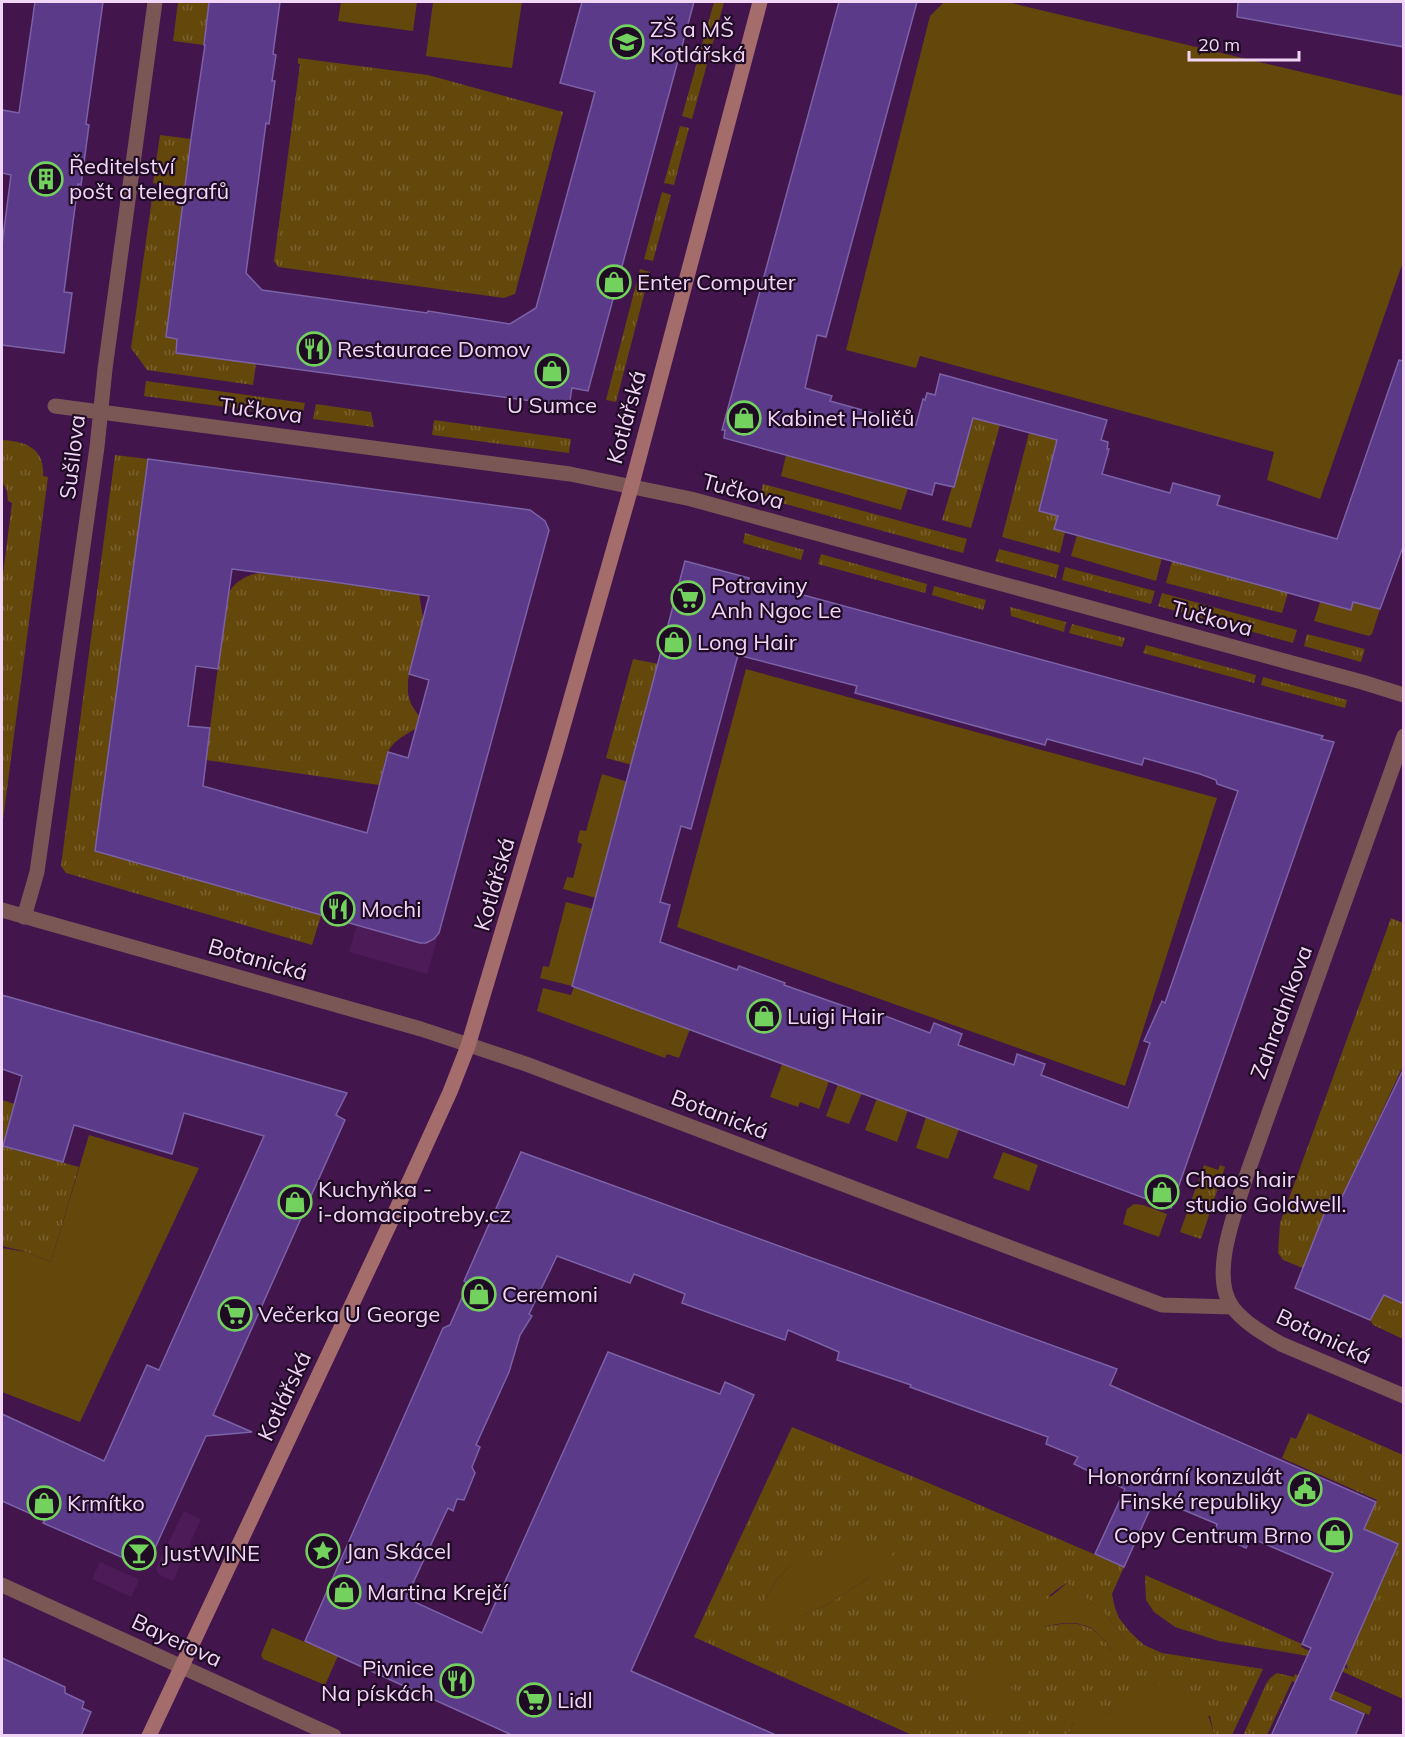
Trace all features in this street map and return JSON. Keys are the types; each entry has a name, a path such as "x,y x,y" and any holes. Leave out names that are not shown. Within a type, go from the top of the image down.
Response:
{"main road":[{"name":"Kotlářská","path":"149,1736 407,1186 450,1092 468,1046 556,752 631,488 760,2"}],"street":[{"name":"Sušilova","path":"24,916 37,872 155,2"},
{"name":"Tučkova","path":"55,406 570,474 691,499 1404,695"},
{"name":"Zahradníkova","path":"1232,1307 1222,1282 1226,1246 1233,1219 1247,1174 1404,736"},
{"name":"Botanická","path":"2,910 421,1029 526,1064 1161,1305 1232,1307 1245,1321 1281,1344 1404,1396"},
{"name":"Bayerova","path":"2,1585 334,1736"}],"shaded area":[{"path":"357,925 420,943 429,941 439,933 427,974 349,952"},
{"path":"184,1511 201,1519 173,1581 158,1574 156,1568"},
{"path":"100,1562 138,1579 131,1597 92,1579"}],"green space":[{"path":"178,2 211,2 204,45 173,41"},
{"path":"341,2 417,2 413,31 338,21"},
{"path":"433,2 522,2 512,68 426,56"},
{"path":"714,2 724,2 692,119 682,116"},
{"path":"944,2 1007,2 1403,96 1403,262 1320,499 1267,480 1274,452 920,356 916,368 846,350 930,16"},
{"path":"298,58 428,75 563,112 515,294 504,298 278,267 274,261 300,64 298,64"},
{"path":"680,126 689,128 674,185 664,183"},
{"path":"160,135 191,139 186,188 153,183"},
{"path":"662,192 671,195 653,261 644,259"},
{"path":"152,198 184,203 175,256 166,337 170,338 170,334 179,336 181,348 176,348 176,353 256,363 253,385 147,370 131,348"},
{"path":"640,269 650,272 616,402 606,400"},
{"path":"146,381 305,403 302,417 144,396"},
{"path":"316,404 371,412 374,427 313,419"},
{"path":"973,418 1000,425 971,528 942,520"},
{"path":"434,420 571,439 569,453 432,435"},
{"path":"1029,433 1057,440 1039,510 1058,516 1055,528 1065,532 1060,553 1002,537"},
{"path":"2,440 26,444 32,448 41,459 43,476 48,477 2,827 2,582 12,503 8,501 7,491 2,481"},
{"path":"115,455 148,459 95,850 320,915 312,945 66,873 61,866"},
{"path":"786,455 908,488 901,510 781,476"},
{"path":"763,484 967,539 963,553 760,497"},
{"path":"745,533 804,550 801,560 743,543"},
{"path":"1077,535 1162,558 1156,581 1071,556"},
{"path":"999,549 1059,565 1056,578 995,561"},
{"path":"821,554 927,584 925,593 818,564"},
{"path":"1172,561 1288,593 1282,613 1166,583"},
{"path":"1065,567 1155,591 1151,604 1062,580"},
{"path":"264,573 419,594 423,618 408,680 408,694 420,718 417,728 398,740 389,750 379,785 206,760 227,595 243,579 253,574"},
{"path":"934,586 986,600 983,610 932,595"},
{"path":"1162,593 1297,630 1293,643 1158,606"},
{"path":"1320,602 1350,610 1353,602 1380,609 1372,634 1369,636 1314,621"},
{"path":"1010,607 1066,622 1064,632 1011,616"},
{"path":"1072,624 1125,638 1122,647 1069,633"},
{"path":"1307,634 1365,649 1361,662 1304,646"},
{"path":"1146,645 1256,675 1254,683 1143,653"},
{"path":"633,659 659,664 632,765 606,758"},
{"path":"746,669 1217,798 1125,1086 677,927"},
{"path":"1263,677 1347,700 1345,708 1261,685"},
{"path":"602,774 628,782 596,898 563,889 567,877 573,878 582,844 577,842 580,830 586,831"},
{"path":"566,902 593,909 572,986 540,978 543,966 549,967"},
{"path":"1391,918 1403,923 1403,1066 1341,1199 1332,1195 1303,1268 1283,1260 1278,1253 1280,1223"},
{"path":"574,987 690,1029 679,1058 667,1054 665,1058 537,1011 543,988 571,995"},
{"path":"782,1064 829,1081 819,1109 800,1102 798,1107 770,1097"},
{"path":"838,1084 862,1093 849,1124 826,1116"},
{"path":"877,1098 908,1110 897,1142 865,1130"},
{"path":"2,1100 15,1104 3,1146 79,1167 51,1262 27,1252 2,1246"},
{"path":"926,1117 959,1129 948,1159 916,1148"},
{"path":"89,1135 199,1168 80,1422 2,1392 2,1248 27,1252 51,1262"},
{"path":"1003,1152 1038,1165 1029,1191 993,1178"},
{"path":"1204,1165 1218,1170 1220,1165 1225,1167 1201,1239 1180,1232"},
{"path":"1134,1204 1167,1214 1159,1237 1123,1224 1127,1209"},
{"path":"1384,1295 1403,1304 1403,1339 1373,1325 1370,1320"},
{"path":"1308,1413 1403,1455 1403,1699 1308,1656 1219,1641 1175,1627 1154,1612 1146,1600 1145,1575 1302,1644 1301,1647 1348,1669 1346,1663 1364,1529 1377,1500 1282,1458 1291,1437 1296,1439"},
{"path":"792,1427 1124,1567 1112,1594 1115,1608 1119,1618 1144,1645 1162,1653 1263,1669 1232,1735 1214,1735 1210,1716 1112,1709 1109,1715 1074,1722 1068,1735 912,1735 694,1637","holes":["791,1565 870,1577 828,1604 804,1615 765,1599 777,1579","1066,1583 1105,1614 1118,1629 1124,1638 1111,1650 1098,1633 1082,1625 1065,1624 1044,1627 1050,1595"]},
{"path":"894,1546 896,1550 870,1577 828,1604 804,1615 785,1620 761,1614 765,1599 777,1579 791,1565 849,1549"},
{"path":"1066,1583 1112,1621 1124,1638 1122,1647 1111,1650 1098,1633 1082,1625 1065,1623 1044,1627 1041,1617 1043,1605"},
{"path":"272,1628 338,1656 325,1685 263,1659 261,1655"},
{"path":"996,1656 1009,1663 1009,1683 1019,1701 1005,1717 973,1706 971,1702 979,1668 990,1657"},
{"path":"1277,1673 1294,1677 1267,1735 1243,1736 1266,1684"},
{"path":"1295,1674 1372,1707 1369,1715 1292,1681"},
{"path":"1145,1685 1172,1686 1192,1694 1205,1709 1214,1735 1068,1735 1074,1722 1088,1705 1109,1715 1123,1696"}],"building":[{"name":"Ředitelství pošt a telegrafů","path":"35,2 103,2 86,124 89,125 81,185 78,184 64,292 72,293 64,353 2,345 2,245 11,175 2,173 2,110 19,113"},
{"path":"209,2 280,2 273,54 276,55 272,81 275,81 269,124 266,123 246,273 262,290 510,324 536,308 595,92 560,83 582,2 694,2 588,391 572,388 569,406 176,353 177,339 166,337"},
{"path":"839,2 917,2 826,337 817,335 805,388 832,396 830,401 916,425 923,399 925,400 927,393 935,395 940,374 1107,420 1101,440 1108,442 1107,449 1109,449 1102,474 1170,493 1173,483 1220,496 1217,505 1337,539 1399,360 1404,361 1404,544 1380,609 1353,602 1351,610 1054,529 1058,516 1039,511 1057,440 1000,425 973,418 954,487 935,483 932,495 724,438 725,430 722,430"},
{"path":"1238,2 1404,2 1404,47 1237,17"},
{"path":"148,459 530,510 545,521 549,530 439,933 434,939 420,943 95,851","holes":["232,569 429,596 409,674 429,680 408,758 388,752 367,833 203,786 210,728 188,726 196,666 218,669"]},
{"path":"685,561 1323,736 1321,739 1334,742 1171,1208 572,986","holes":["738,655 857,686 855,693 1045,745 1047,739 1142,765 1144,758 1200,774 1216,780 1217,784 1238,791 1165,1003 1162,1001 1144,1041 1150,1043 1128,1108 1041,1075 1045,1064 1017,1054 1014,1065 958,1045 962,1034 934,1023 930,1033 880,1014 878,1018 784,985 785,983 739,966 737,970 660,942 670,905 660,902 681,826 691,829"]},
{"path":"2,995 347,1093 336,1115 345,1120 213,1415 252,1432 206,1436 150,1559 135,1563 43,1523 45,1520 2,1501 2,1414 104,1461 147,1365 159,1370 264,1136 184,1113 172,1154 74,1125 63,1162 3,1146 22,1076 2,1069"},
{"path":"1404,1068 1404,1304 1384,1295 1370,1320 1295,1288 1332,1194 1341,1199"},
{"path":"521,1152 1117,1369 1110,1385 1376,1502 1364,1529 1398,1544 1330,1699 1364,1714 1355,1736 1271,1736 1311,1648 1302,1644 1333,1573 1251,1538 1246,1548 1214,1533 1217,1524 1155,1498 1124,1567 1095,1554 1125,1489 1074,1464 1078,1457 1046,1444 1048,1437 910,1387 911,1385 837,1360 839,1352 788,1330 785,1340 682,1303 685,1294 634,1274 630,1283 557,1256 529,1314 532,1316 520,1335 509,1372 476,1445 480,1447 472,1467 475,1473 464,1500 457,1499 453,1511 448,1508 406,1598 482,1633 608,1352 720,1394 725,1382 754,1395 631,1671 778,1736 514,1736 305,1641 443,1328 450,1325 468,1284 464,1281"},
{"path":"2,1658 65,1687 65,1693 84,1702 82,1708 91,1712 81,1736 2,1736"}],"place":[{"name":"ZŠ a MŠ Kotlářská","path":"627,42"},
{"name":"Ředitelství pošt a telegrafů","path":"46,179"},
{"name":"Enter Computer","path":"614,282"},
{"name":"Restaurace Domov","path":"314,349"},
{"name":"U Sumce","path":"552,371"},
{"name":"Kabinet Holičů","path":"744,418"},
{"name":"Potraviny Anh Ngoc Le","path":"688,598"},
{"name":"Long Hair","path":"674,642"},
{"name":"Mochi","path":"338,909"},
{"name":"Luigi Hair","path":"764,1016"},
{"name":"Chaos hair studio Goldwell.","path":"1162,1192"},
{"name":"Kuchyňka - i-domacipotreby.cz","path":"295,1202"},
{"name":"Ceremoni","path":"479,1294"},
{"name":"Večerka U George","path":"235,1314"},
{"name":"Honorární konzulát Finské republiky","path":"1305,1489"},
{"name":"Krmítko","path":"44,1503"},
{"name":"Copy Centrum Brno","path":"1335,1535"},
{"name":"Jan Skácel","path":"323,1551"},
{"name":"JustWINE","path":"139,1553"},
{"name":"Martina Krejčí","path":"344,1592"},
{"name":"Pivnice Na pískách","path":"457,1681"},
{"name":"Lidl","path":"534,1700"}]}
